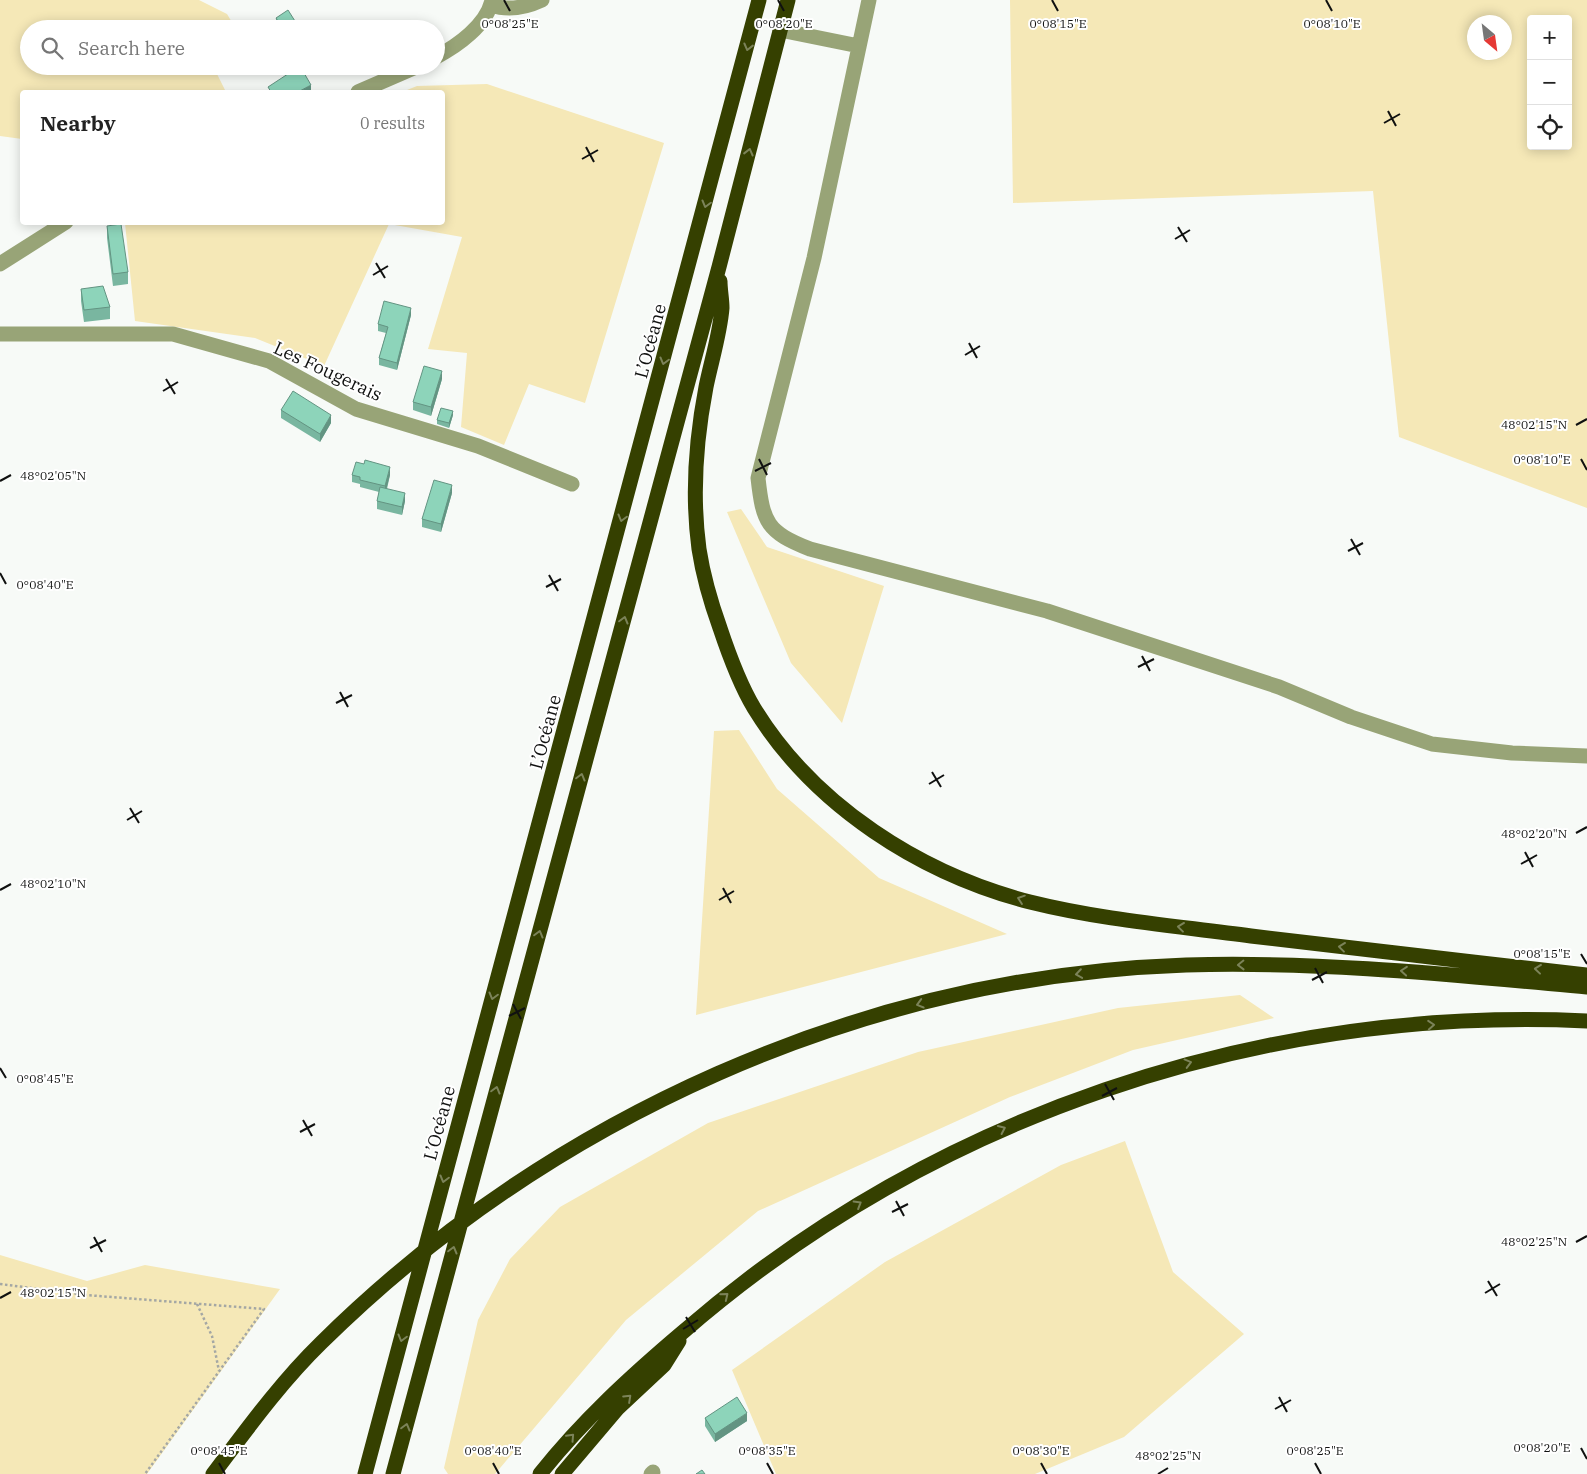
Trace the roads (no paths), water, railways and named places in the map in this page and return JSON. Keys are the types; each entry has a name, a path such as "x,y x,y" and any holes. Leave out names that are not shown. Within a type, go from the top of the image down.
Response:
{"highway":[{"name":"L’Océane","path":"365,1474 759,0"},
{"path":"393,1474 719,267 788,0"},
{"path":"719,267 722,309 705,392 698,461 696,515 699,552 713,607 731,661 754,708 786,751 816,785 861,822 903,849 959,878 1029,902 1121,919 1587,975"},
{"path":"213,1474 247,1428 318,1345 403,1267 496,1197 573,1147 667,1095 752,1058 835,1029 936,999 1082,974 1183,965 1266,964 1378,968 1587,987"},
{"path":"540,1474 558,1450 609,1397 725,1296 797,1242 884,1188 1012,1124 1111,1087 1164,1070 1255,1047 1365,1030 1476,1021 1587,1021"},
{"path":"562,1474 606,1421 664,1365 687,1328"},
{"path":"354,1474 371,1451"}],"street":[{"path":"445,51 471,33 492,2 497,7 528,7 542,0"},
{"path":"869,0 814,258 758,478 761,501 769,525 787,540 810,549 1047,610 1279,687 1350,717 1432,744 1512,753 1587,756"},
{"path":"780,30 859,46"},
{"path":"363,90 397,75"},
{"path":"0,264 61,225"},
{"name":"Les Fougerais","path":"0,334 173,334 269,361 356,409 478,446 572,484"}]}
